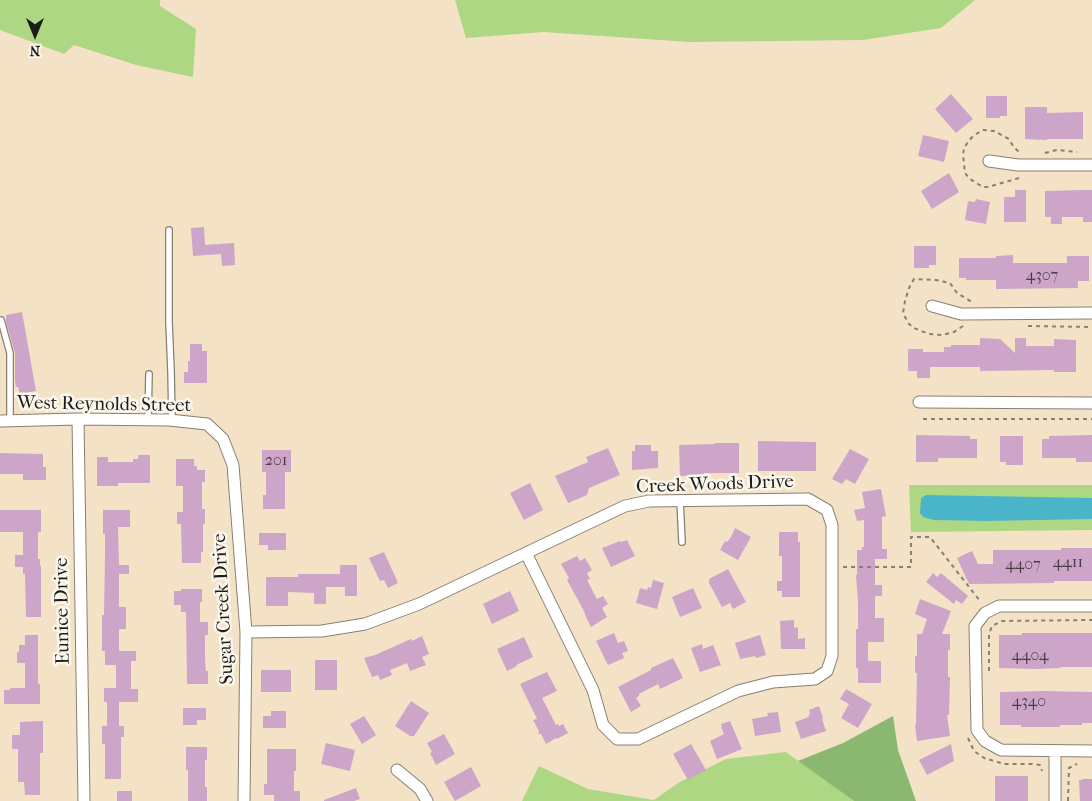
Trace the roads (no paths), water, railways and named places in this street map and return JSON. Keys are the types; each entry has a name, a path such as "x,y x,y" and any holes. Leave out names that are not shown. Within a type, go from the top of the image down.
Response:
{"street":[{"path":"989,161 1018,165 1092,164"},
{"path":"932,306 962,314 1092,313"},
{"path":"919,402 1092,403"},
{"name":"Eunice Drive","path":"78,420 84,801"},
{"name":"West Reynolds Street","path":"5,421 172,420 207,424"},
{"name":"Sugar Creek Drive","path":"207,424 223,439 233,466 246,632 244,801"},
{"name":"Creek Woods Drive","path":"246,632 322,631 365,624 419,604 526,553 625,506 649,501 808,499 827,510 832,525 832,656 827,671 815,679 773,682 738,691 638,739 617,739 603,725 593,690 526,553"},
{"path":"1092,606 999,606 985,613 975,626 977,730 984,741 1001,750 1092,751"},
{"path":"1055,751 1055,801"},
{"path":"397,770 420,789 427,801"}],"lane":[{"path":"169,230 172,420"},
{"path":"1,320 10,353 5,421"},
{"path":"148,420 149,374"},
{"path":"680,500 682,542"}],"water":[{"path":"926,495 1092,498 1092,519 934,520 923,517 920,513 921,498"}]}
